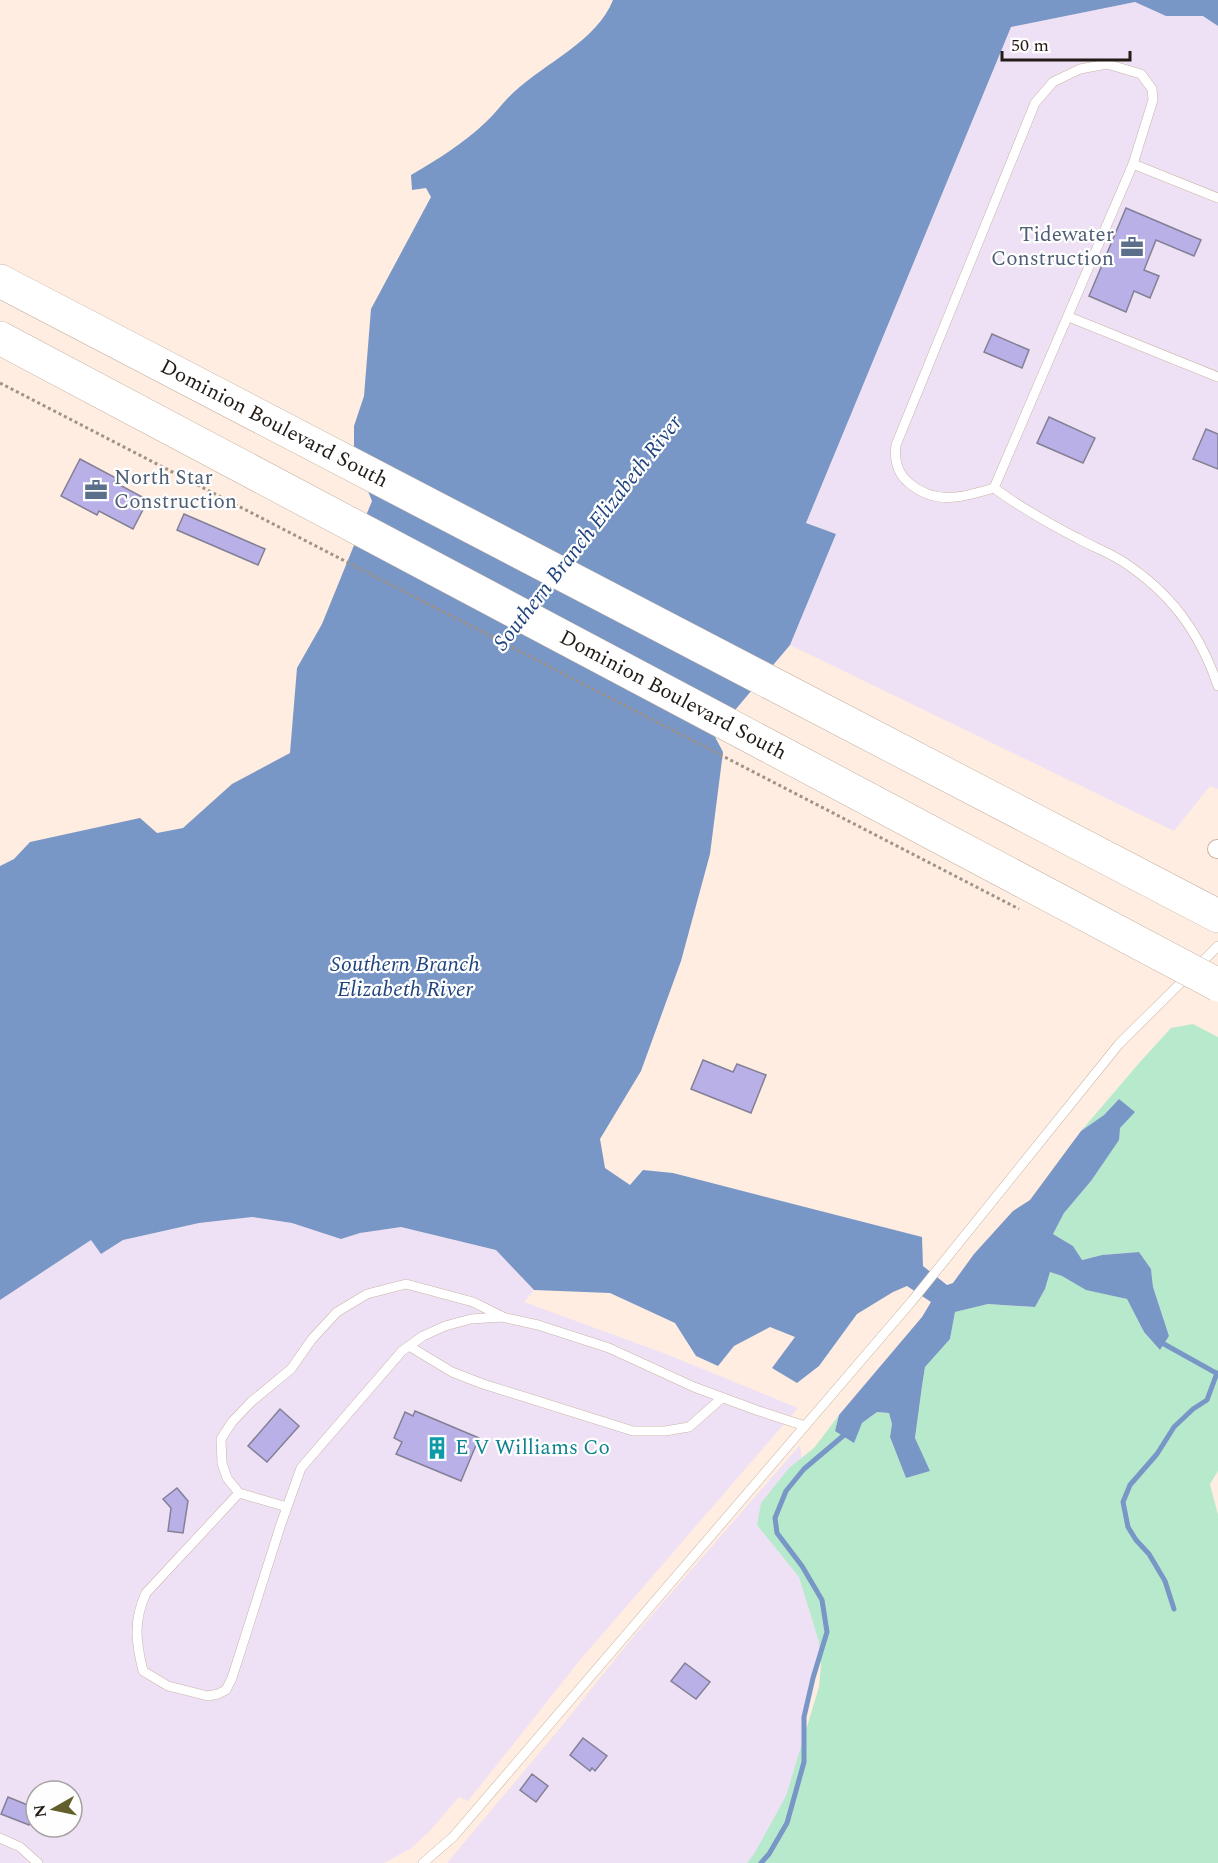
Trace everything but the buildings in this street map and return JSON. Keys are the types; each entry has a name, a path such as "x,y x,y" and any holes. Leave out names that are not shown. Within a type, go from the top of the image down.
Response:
{"highway":[{"name":"Dominion Boulevard South","path":"0,280 1218,916"},
{"name":"Dominion Boulevard South","path":"0,338 1218,985"}],"lane":[{"path":"994,488 1133,164 1153,100 1152,89 1141,74 1107,64 1080,69 1053,82 1035,104 896,445 895,459 904,478 920,492 938,497 965,496 994,488 1029,511 1121,561 1156,588 1180,612 1201,642 1218,686"},
{"path":"1133,164 1218,198"},
{"path":"1069,317 1218,377"},
{"path":"423,1863 453,1837 912,1301 1119,1044 1218,946"},
{"path":"287,1506 239,1493 227,1478 222,1463 221,1439 232,1422 251,1402 291,1369 312,1339 337,1312 367,1294 406,1284 473,1302 502,1317 538,1325 609,1347 694,1387 805,1425"},
{"path":"239,1493 146,1593 142,1603 136,1636 143,1671 168,1686 208,1696 226,1690 232,1678 301,1468 402,1351 423,1336 445,1326 471,1319 502,1317"},
{"path":"409,1346 462,1376 633,1431 665,1431 689,1427 722,1398"},
{"path":"0,1838 20,1847 38,1863"}],"path":[{"path":"0,383 1027,914"}],"shaded area":[{"path":"1135,2 1166,16 1203,16 1218,26 1218,789 1210,786 1174,831 790,645 836,534 806,523 1011,27"},
{"path":"252,1217 292,1223 341,1239 360,1233 401,1227 496,1250 534,1290 524,1302 666,1354 798,1408 580,1660 468,1801 459,1797 429,1832 410,1849 384,1863 0,1863 0,1300 92,1239 101,1254 123,1240 199,1223"},
{"path":"800,1445 827,1632 804,1717 804,1762 761,1863 447,1863 632,1638"}],"green space":[{"path":"1193,1024 1218,1037 1218,1471 1210,1484 1218,1515 1218,1863 747,1863 786,1796 819,1687 821,1664 819,1642 799,1577 757,1525 761,1503 789,1468 814,1448 839,1415 835,1431 862,1423 877,1412 889,1413 892,1424 890,1437 906,1478 929,1471 915,1438 925,1367 950,1339 955,1312 988,1304 1035,1307 1045,1289 1050,1272 1087,1290 1127,1299 1144,1332 1160,1350 1169,1336 1153,1287 1151,1269 1139,1252 1102,1255 1081,1260 1073,1246 1053,1234 1064,1213 1091,1181 1118,1100 1104,1115 1081,1131 1171,1028"}],"water":[{"name":"Southern Branch Elizabeth River","path":"613,0 1218,0 1218,26 1203,16 1166,16 1135,2 1011,27 806,523 836,534 790,645 714,735 723,752 710,854 681,961 641,1071 600,1139 605,1168 630,1185 643,1170 673,1173 922,1237 923,1266 947,1285 953,1283 974,1254 1013,1211 1030,1200 1081,1131 1104,1115 1119,1099 1135,1112 1120,1128 1119,1140 1091,1181 1064,1213 1053,1234 1073,1246 1082,1260 1102,1255 1139,1252 1151,1269 1153,1287 1169,1336 1160,1350 1144,1332 1127,1299 1086,1290 1050,1272 1045,1289 1035,1307 988,1304 955,1312 950,1339 925,1367 922,1386 915,1438 930,1471 906,1478 890,1437 892,1424 889,1413 877,1412 862,1423 854,1443 835,1431 839,1415 922,1317 931,1302 907,1286 857,1314 819,1366 797,1383 772,1368 795,1337 770,1327 734,1346 718,1366 696,1356 675,1323 610,1293 534,1290 496,1250 401,1227 360,1233 341,1239 292,1223 252,1217 199,1223 123,1240 101,1254 91,1240 0,1300 0,866 14,859 30,842 140,818 157,833 183,828 232,784 290,753 297,668 322,624 372,501 354,457 354,426 364,396 371,309 431,197 426,188 412,190 411,175 469,137 526,81 583,39 605,15"}],"waterway":[{"path":"1164,1344 1218,1374"},
{"path":"1174,1609 1165,1581 1149,1554 1128,1527 1123,1502 1130,1485 1157,1454 1174,1427 1193,1409 1207,1400 1217,1373"},
{"path":"761,1863 769,1854 787,1823 804,1762 804,1717 827,1632 822,1600 802,1566 777,1533 775,1518 786,1491 804,1469 843,1436"}],"place":[{"name":"Tidewater Construction","path":"1132,247"},
{"name":"North Star Construction","path":"96,490"},
{"name":"E V Williams Co","path":"437,1448"}]}
